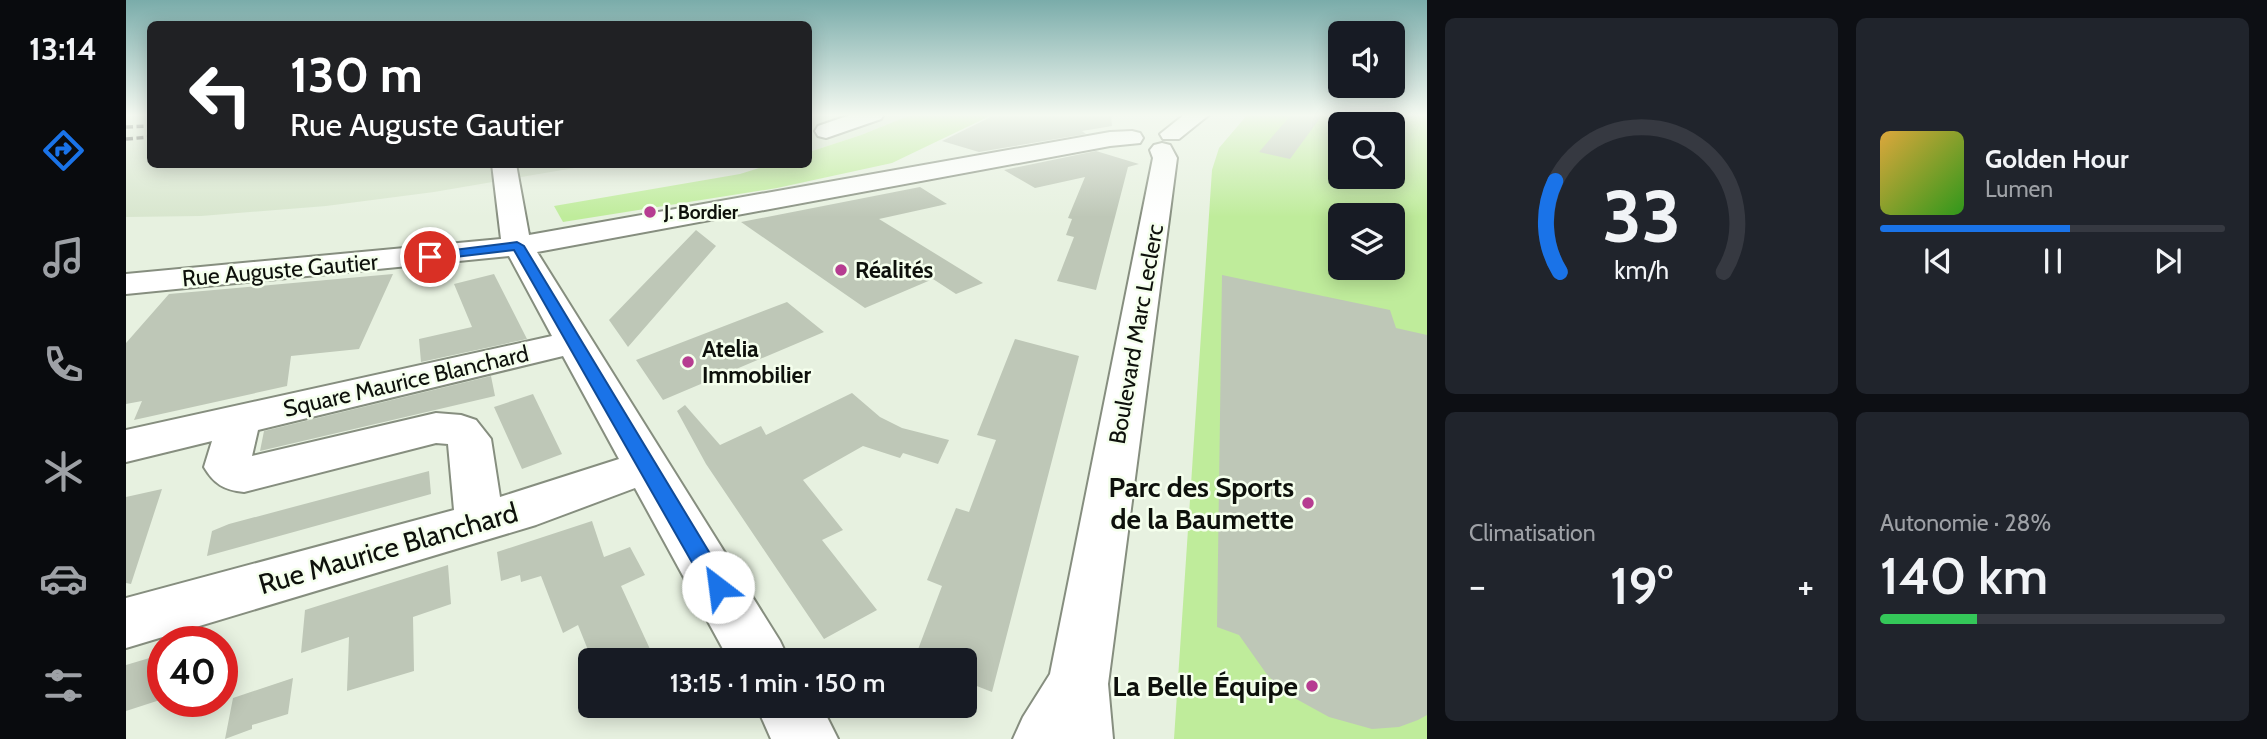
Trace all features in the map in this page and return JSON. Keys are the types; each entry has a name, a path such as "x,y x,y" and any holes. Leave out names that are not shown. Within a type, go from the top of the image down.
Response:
{"street":[{"name":"Rue Auguste Gautier","path":"126,284 447,255 517,246 1057,148"},
{"name":"Boulevard Marc Leclerc","path":"1045,739 1079,712 1165,158 1159,148"},
{"path":"505,168 512,229 517,246 753,648"},
{"name":"Square Maurice Blanchard","path":"126,446 573,342"},
{"path":"239,420 227,467 235,474 244,475 436,428 461,430 469,439 479,522"},
{"name":"Rue Maurice Blanchard","path":"126,623 576,493 648,466"},
{"path":"794,718 806,739"}],"shaded area":[{"path":"126,148 147,148 147,168 574,168 434,192 326,206 201,216 126,217"}],"green space":[{"path":"820,148 922,148 892,163 777,188 563,222 554,206 740,174 759,168 812,168 812,151"},
{"name":"Parc des Sports de la Baumette","path":"1219,148 1328,148 1328,189 1405,189 1405,148 1427,148 1427,739 1174,739 1212,170"}],"building":[{"path":"967,148 1000,148 979,152"},
{"path":"1262,148 1298,148 1290,159 1259,152"},
{"path":"1096,151 1139,164 1128,167 1096,290 1057,281 1074,237 1066,235 1072,219 1068,218 1085,177 1035,188 1004,170"},
{"path":"920,187 947,204 879,219 983,283 956,294 933,279 865,308 741,222"},
{"path":"696,230 716,246 628,347 609,320"},
{"path":"393,274 359,349 291,356 287,386 134,420 142,401 126,404 126,343 169,294"},
{"path":"494,274 527,339 421,362 419,339 472,327 454,284"},
{"path":"1222,275 1390,310 1396,328 1427,335 1427,715 1418,720 1399,727 1372,729 1329,717 1289,695 1268,676 1239,635 1217,627"},
{"path":"787,302 824,332 663,400 636,360"},
{"path":"1015,339 1079,356 992,692 977,686 977,648 919,648 942,586 927,580 956,508 969,512 996,440 977,435"},
{"path":"491,376 495,396 260,451 264,431"},
{"path":"852,393 880,417 902,428 949,440 938,464 903,453 900,458 863,446 803,480 843,530 822,540 877,610 824,639 706,464 677,411 685,405 720,445 761,426 766,435"},
{"path":"533,394 562,454 522,469 494,407"},
{"path":"429,471 431,494 207,556 212,531 229,524"},
{"path":"162,489 131,584 126,583 126,497"},
{"path":"592,521 604,557 630,547 645,575 621,586 649,648 587,648 578,625 563,633 541,576 521,582 520,575 501,581 497,552"},
{"path":"448,565 451,604 413,617 414,671 347,691 349,637 301,653 305,610"},
{"path":"147,659 147,704 126,711 126,665"},
{"path":"293,678 288,714 252,725 252,729 225,739 229,717 238,717 238,696"}],"place":[{"name":"J. Bordier","path":"650,212"},
{"name":"Réalités","path":"841,270"},
{"name":"Atelia Immobilier","path":"688,362"},
{"name":"Parc des Sports de la Baumette","path":"1308,503"},
{"name":"La Belle Équipe","path":"1312,686"}],"route":[{"path":"430,257 517,246 645,459 718,587"}]}
